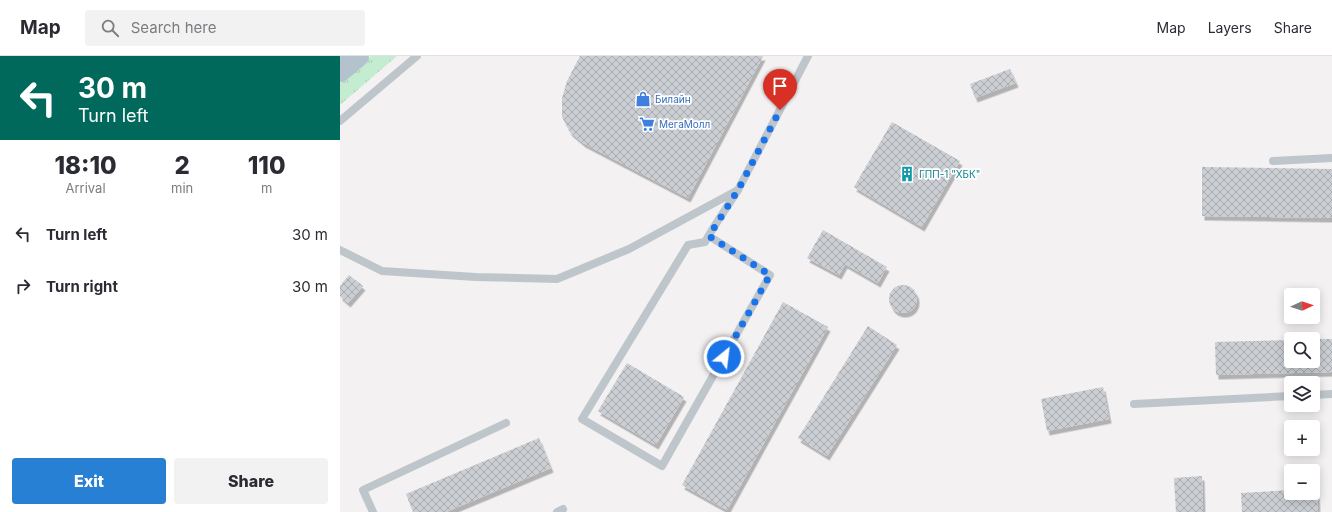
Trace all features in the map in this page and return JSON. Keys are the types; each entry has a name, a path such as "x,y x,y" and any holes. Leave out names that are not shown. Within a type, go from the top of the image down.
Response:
{"main road":[{"path":"340,71 358,56"}],"lane":[{"path":"340,121 417,56"},
{"path":"709,236 770,275 662,466 582,419 688,245 705,242 738,190 808,56"},
{"path":"1273,161 1332,158"},
{"path":"340,250 382,271 476,277 557,279 629,249 738,190"},
{"path":"1320,395 1332,394"},
{"path":"1134,404 1284,396"},
{"path":"373,512 363,490 506,424"}],"green space":[{"path":"371,56 397,56 340,105 340,83"}],"building":[{"name":"МегаМолл","path":"580,56 763,56 688,198 583,143 570,132 562,117 562,98 567,81"},
{"path":"1010,69 1016,83 975,98 970,84"},
{"name":"ГПП-1 \"ХБК\"","path":"892,122 960,161 922,227 854,187"},
{"path":"1202,167 1332,169 1332,218 1202,216"},
{"path":"823,230 887,267 878,283 845,264 839,275 807,258"},
{"path":"349,275 363,286 348,303 340,296 340,286"},
{"path":"903,285 913,289 917,299 913,309 903,313 893,309 889,299 893,289"},
{"path":"783,302 828,327 727,510 682,485"},
{"path":"868,326 897,345 827,456 798,438"},
{"path":"1320,339 1332,339 1332,372 1216,375 1215,342 1284,340 1284,368 1320,368"},
{"path":"627,363 684,397 656,445 598,411"},
{"path":"1103,387 1109,419 1047,431 1041,399"},
{"path":"539,438 551,468 446,512 413,512 406,494"},
{"path":"1202,476 1203,512 1176,512 1174,478"},
{"path":"1284,490 1284,500 1318,500 1318,512 1242,512 1241,493"}],"place":[{"name":"Билайн","path":"643,99"},
{"name":"МегаМолл","path":"647,124"},
{"name":"ГПП-1 \"ХБК\"","path":"907,174"}],"route":[{"path":"724,357 770,275 709,236 738,190 780,110"}]}
